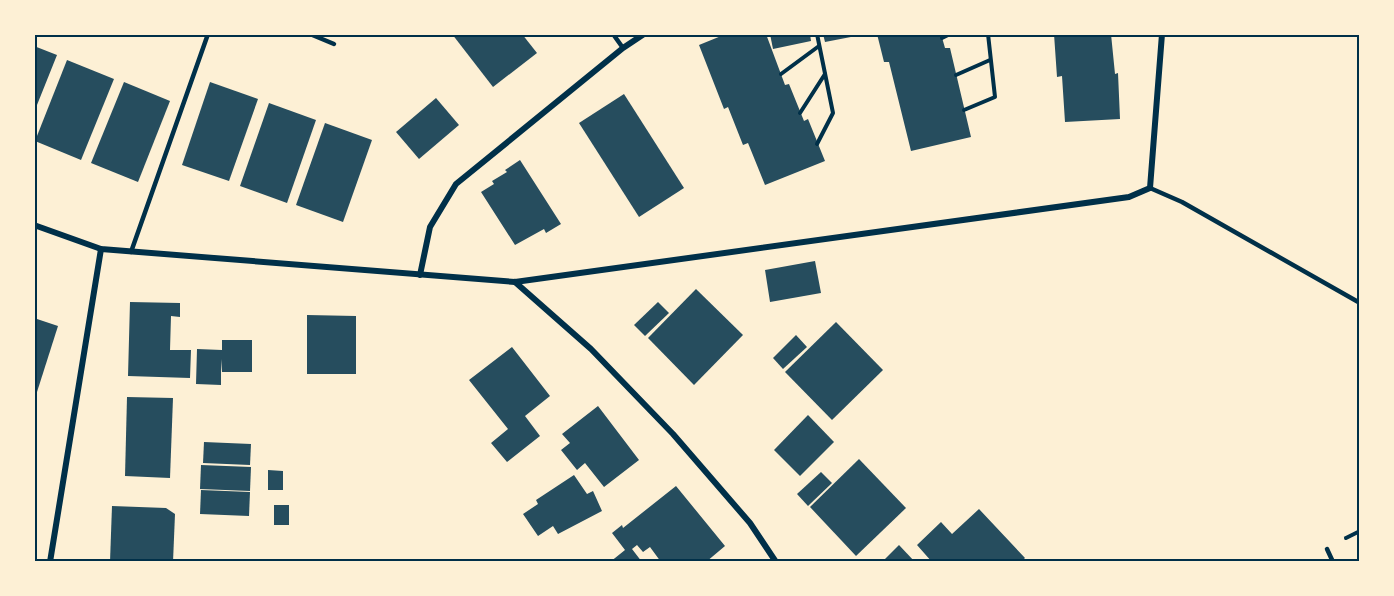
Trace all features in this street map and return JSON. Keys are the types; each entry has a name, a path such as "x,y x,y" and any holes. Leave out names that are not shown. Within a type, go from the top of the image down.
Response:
{"street":[{"path":"420,275 430,227 456,184 623,48 644,34"},
{"path":"34,225 101,249 515,282 1130,197 1150,188 1162,34"},
{"path":"50,561 101,249"},
{"path":"515,282 591,349 673,434 750,523 776,561"}],"lane":[{"path":"131,252 208,34"},
{"path":"310,34 334,44"},
{"path":"613,34 623,48"},
{"path":"1150,188 1182,202 1359,303"},
{"path":"1327,549 1333,561"}],"path":[{"path":"817,34 833,113 818,144"},
{"path":"942,38 951,34"},
{"path":"964,110 995,97 988,34"},
{"path":"781,74 819,46"},
{"path":"956,75 990,60"},
{"path":"800,113 826,74"}],"building":[{"path":"452,34 522,34 537,53 493,87"},
{"path":"726,34 766,34 785,85 789,84 804,121 808,119 825,161 765,185 748,143 743,145 728,107 724,109 699,45"},
{"path":"770,34 810,34 811,41 773,49"},
{"path":"823,34 856,34 856,36 825,42"},
{"path":"877,34 941,34 945,48 950,48 971,137 911,151 889,62 884,62"},
{"path":"1054,34 1111,34 1115,74 1118,73 1120,119 1065,122 1062,76 1057,77"},
{"path":"34,46 57,55 35,110 34,110"},
{"path":"67,60 114,79 81,160 35,141"},
{"path":"124,82 170,101 138,182 91,163"},
{"path":"210,82 258,99 229,181 182,165"},
{"path":"624,94 684,188 639,217 579,123"},
{"path":"436,98 459,125 419,159 396,132"},
{"path":"269,103 316,120 287,203 240,186"},
{"path":"325,123 372,140 343,222 296,205"},
{"path":"520,160 561,224 546,233 544,229 515,245 481,192 494,184 492,181 507,172 505,170"},
{"path":"815,261 821,293 770,302 765,270"},
{"path":"696,289 743,335 694,385 648,338"},
{"path":"130,302 180,303 180,317 171,316 170,350 191,350 190,378 128,376"},
{"path":"658,302 669,313 645,336 634,325"},
{"path":"307,315 356,316 356,374 307,374"},
{"path":"34,318 58,326 37,392 34,392"},
{"path":"836,322 883,370 832,420 785,372"},
{"path":"796,335 807,347 783,369 773,358"},
{"path":"222,340 252,340 252,372 222,372 221,359 221,385 196,384 197,349 222,350"},
{"path":"512,347 550,396 525,416 540,436 507,462 491,443 508,429 469,380"},
{"path":"127,397 173,398 170,478 125,476"},
{"path":"598,406 639,460 604,487 585,463 577,470 561,450 570,443 562,434"},
{"path":"808,415 834,442 800,476 774,450"},
{"path":"204,442 251,444 250,465 203,463"},
{"path":"859,459 906,508 856,556 810,507"},
{"path":"201,465 251,467 250,491 200,489"},
{"path":"268,470 283,471 283,490 268,490"},
{"path":"821,472 832,483 808,506 797,494"},
{"path":"574,475 587,494 593,491 602,511 558,534 553,526 538,536 523,514 538,504 536,500"},
{"path":"676,486 725,546 706,562 661,562 650,547 643,552 637,545 632,549 642,562 610,562 625,550 612,533 622,525 623,528"},
{"path":"201,490 250,492 249,516 200,514"},
{"path":"274,505 289,505 289,525 274,525"},
{"path":"112,506 166,508 175,514 173,562 110,562"},
{"path":"979,509 1025,558 1021,562 932,562 917,545 941,522 952,534"},
{"path":"899,545 915,562 882,562"}]}
